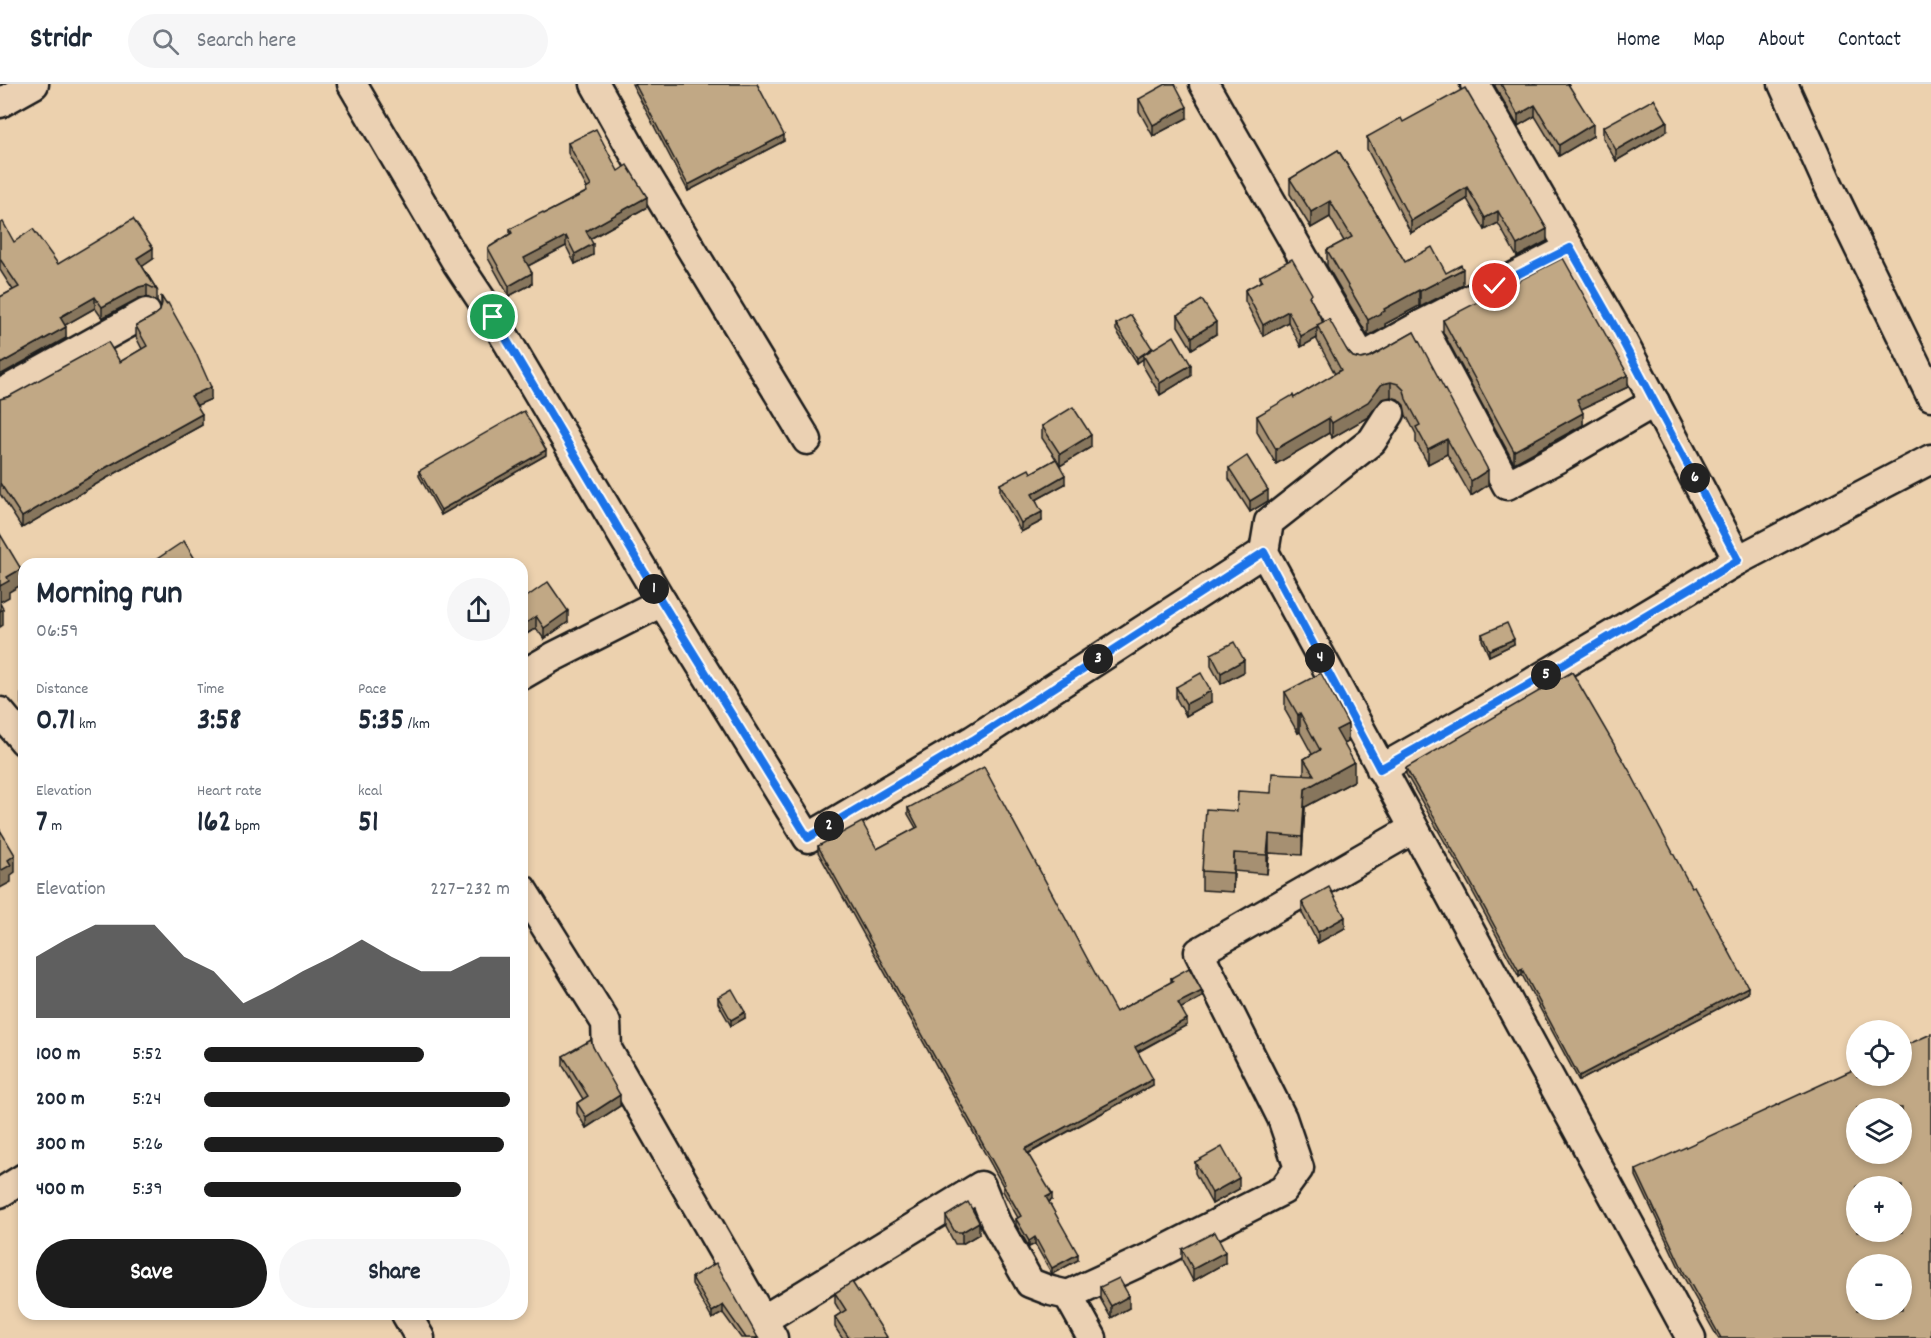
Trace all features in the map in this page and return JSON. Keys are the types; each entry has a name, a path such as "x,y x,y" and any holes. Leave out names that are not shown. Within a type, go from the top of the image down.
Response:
{"street":[{"path":"0,103 34,84"},
{"path":"352,84 457,263 493,317 662,602 808,838 973,740 1264,552"},
{"path":"595,84 641,166 807,440"},
{"path":"1204,84 1362,358 1420,325 1570,248"},
{"path":"1475,84 1615,327 1738,560"},
{"path":"1783,84 1828,184 1931,396"},
{"path":"0,394 146,313"},
{"path":"1420,325 1507,485 1654,402"},
{"path":"1390,413 1372,441 1269,522 1264,552 1691,1338"},
{"path":"1380,769 1525,687 1738,560 1931,459"},
{"path":"528,672 662,602"},
{"path":"0,712 18,734"},
{"path":"528,899 606,1023 607,1049 768,1329 981,1186 996,1223 1030,1283 1068,1295 1155,1255 1283,1190 1299,1168 1282,1118 1199,952 1413,828"},
{"path":"0,1193 18,1182"},
{"path":"1068,1295 1092,1338"},
{"path":"410,1320 420,1338"}],"building":[{"path":"635,84 757,84 784,135 688,185"},
{"path":"1166,84 1175,84 1187,107 1153,125 1139,99"},
{"path":"1501,84 1568,84 1593,124 1559,145 1535,105 1518,115"},
{"path":"1465,88 1547,229 1517,245 1498,211 1485,218 1467,187 1411,221 1367,137 1401,118 1403,122"},
{"path":"1654,99 1667,121 1616,150 1603,127"},
{"path":"596,129 618,171 627,165 647,197 586,231 593,244 575,254 566,236 524,258 532,273 509,286 488,248 512,233 510,229 587,192 586,189 591,186 568,143"},
{"path":"1338,150 1405,262 1432,247 1446,273 1461,265 1463,269 1419,290 1368,320 1327,250 1352,237 1330,201 1311,212 1290,179"},
{"path":"133,219 153,248 137,258 157,290 147,285 139,287 102,307 95,297 60,317 66,327 0,364 0,297 19,287 0,259 0,224 3,222 14,242 33,229 58,264"},
{"path":"1563,258 1628,375 1577,399 1583,413 1514,451 1443,320"},
{"path":"1292,259 1312,294 1309,296 1323,323 1301,336 1288,311 1263,325 1245,290 1262,281 1260,276"},
{"path":"161,296 166,304 168,303 195,351 211,387 191,396 202,414 22,517 0,483 0,399 8,397 108,342 120,362 147,346 136,326 160,311"},
{"path":"1202,300 1216,322 1192,337 1178,315"},
{"path":"1131,315 1152,348 1137,358 1116,324"},
{"path":"1329,319 1348,352 1353,357 1361,359 1370,357 1414,332 1488,470 1471,481 1447,439 1428,449 1416,427 1420,425 1406,399 1404,390 1398,384 1391,382 1382,384 1368,402 1332,423 1329,418 1276,449 1257,416 1293,395 1294,398 1341,370 1317,325"},
{"path":"1174,336 1191,365 1160,383 1143,355"},
{"path":"1073,407 1091,435 1060,454 1042,426"},
{"path":"524,411 546,450 441,510 419,471"},
{"path":"1247,456 1268,490 1250,501 1229,468"},
{"path":"1056,459 1065,475 1032,494 1042,512 1021,523 1000,484 1029,469 1031,473"},
{"path":"0,534 18,564 18,571 7,577 9,581 0,586"},
{"path":"184,541 194,558 158,558"},
{"path":"548,582 568,611 544,628 536,616 528,622 528,596"},
{"path":"1507,623 1514,639 1489,650 1482,634"},
{"path":"1234,642 1244,660 1221,673 1211,654"},
{"path":"1572,672 1629,770 1691,887 1694,886 1748,987 1579,1076 1522,969 1519,971 1406,768"},
{"path":"1201,673 1211,691 1186,704 1176,687"},
{"path":"1321,673 1348,724 1336,730 1354,762 1305,789 1302,837 1269,834 1267,855 1234,853 1233,873 1202,871 1206,809 1237,811 1238,791 1271,793 1272,773 1314,775 1304,759 1320,750 1300,713 1298,715 1285,692"},
{"path":"984,767 1116,1012 1173,981 1171,978 1189,968 1202,991 1178,1003 1187,1019 1135,1047 1153,1079 1025,1149 1052,1194 1046,1197 1078,1254 1052,1268 1035,1237 1029,1241 1016,1219 1021,1216 1003,1185 1005,1184 818,846 862,822 877,849 918,827 908,808"},
{"path":"0,830 15,855 8,860 11,865 0,871"},
{"path":"1329,887 1345,917 1318,932 1302,902"},
{"path":"732,989 745,1012 731,1020 718,997"},
{"path":"1931,1034 1931,1338 1721,1338 1684,1272 1636,1170 1846,1073 1846,1086 1912,1086 1912,1043"},
{"path":"591,1040 620,1095 586,1117 577,1103 588,1096 563,1056"},
{"path":"1222,1147 1239,1178 1212,1193 1195,1162"},
{"path":"968,1202 979,1222 962,1232 955,1232 946,1216"},
{"path":"1215,1232 1225,1252 1193,1269 1182,1249"},
{"path":"716,1263 758,1338 746,1338 723,1305 712,1312 692,1277"},
{"path":"1119,1278 1129,1296 1111,1306 1100,1287"},
{"path":"852,1282 887,1337 849,1338 835,1317 846,1310 835,1293"}],"route":[{"path":"493,317 662,602 808,838 973,740 1264,552 1380,769 1525,687 1738,560 1615,327 1570,248 1495,286"}]}
